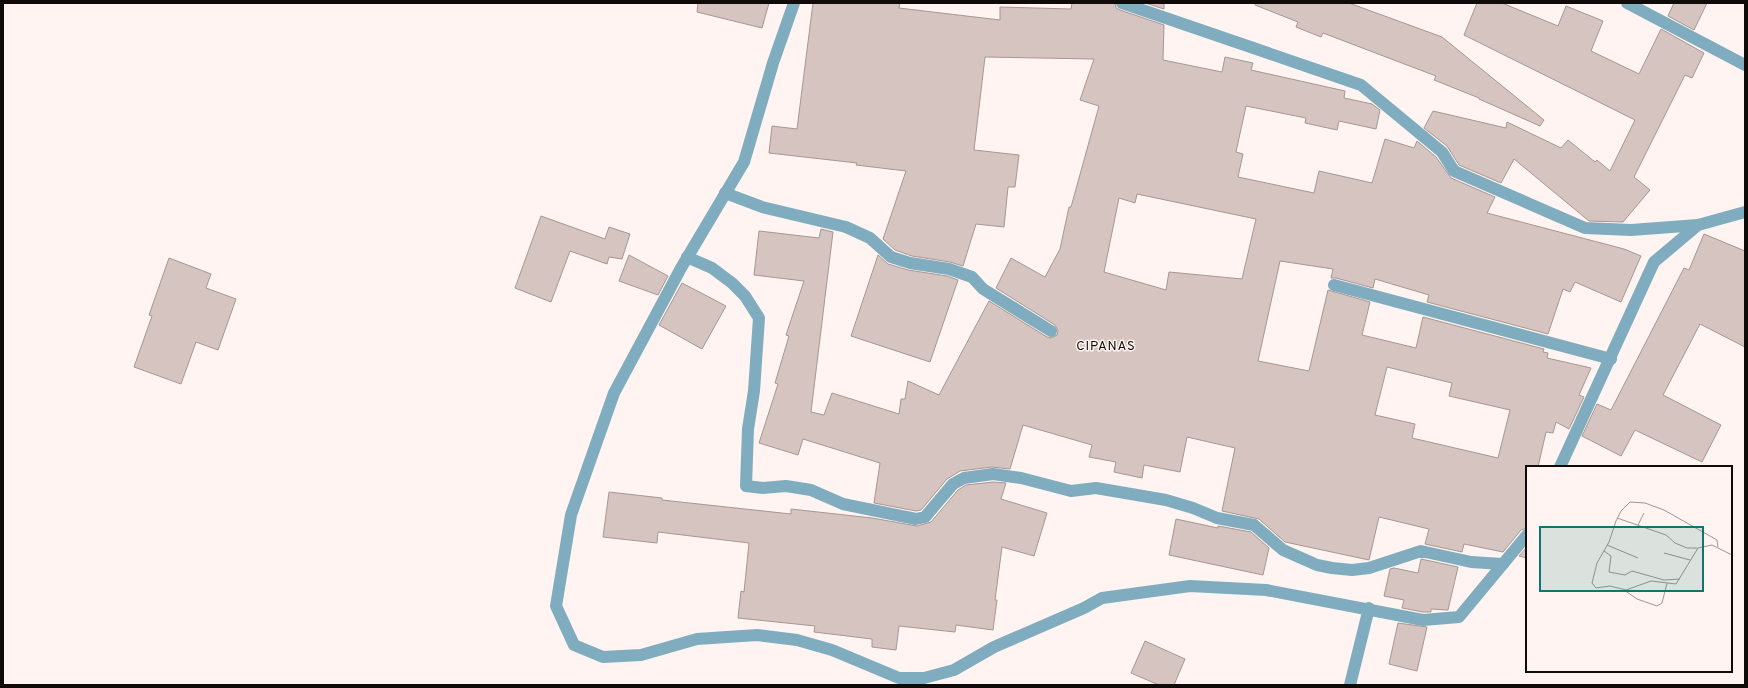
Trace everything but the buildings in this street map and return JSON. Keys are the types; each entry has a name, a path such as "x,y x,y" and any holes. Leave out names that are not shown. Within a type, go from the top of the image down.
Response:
{"street":[{"path":"794,3 773,63 744,162 687,258 614,393 571,516 556,606 574,645 603,657 640,654 697,639 757,635 797,640 832,650 903,681 924,678 954,670 994,647 1084,608 1102,598 1190,586 1266,590 1369,608 1424,620 1459,617 1526,536"},
{"path":"1122,3 1361,85 1442,152 1454,171 1585,228 1631,230 1698,225 1745,212"},
{"path":"1627,3 1745,65"},
{"path":"725,193 762,207 846,227 870,238 891,256 910,263 949,269 972,277 983,289 1051,331"},
{"path":"1560,466 1611,359 1654,262 1698,225"},
{"path":"687,258 712,268 732,283 745,296 760,318 754,391 748,429 746,486 763,488 786,486 811,490 843,504 916,519 925,517 953,484 964,478 993,474 1021,478 1071,491 1096,488 1166,500 1217,518 1254,525 1283,550 1317,565 1332,568 1352,570 1369,568 1421,551 1471,562 1503,564"},
{"path":"1334,285 1611,359"},
{"path":"1350,685 1369,608"}],"district":[{"name":"CIPANAS","path":"1106,347"}]}
